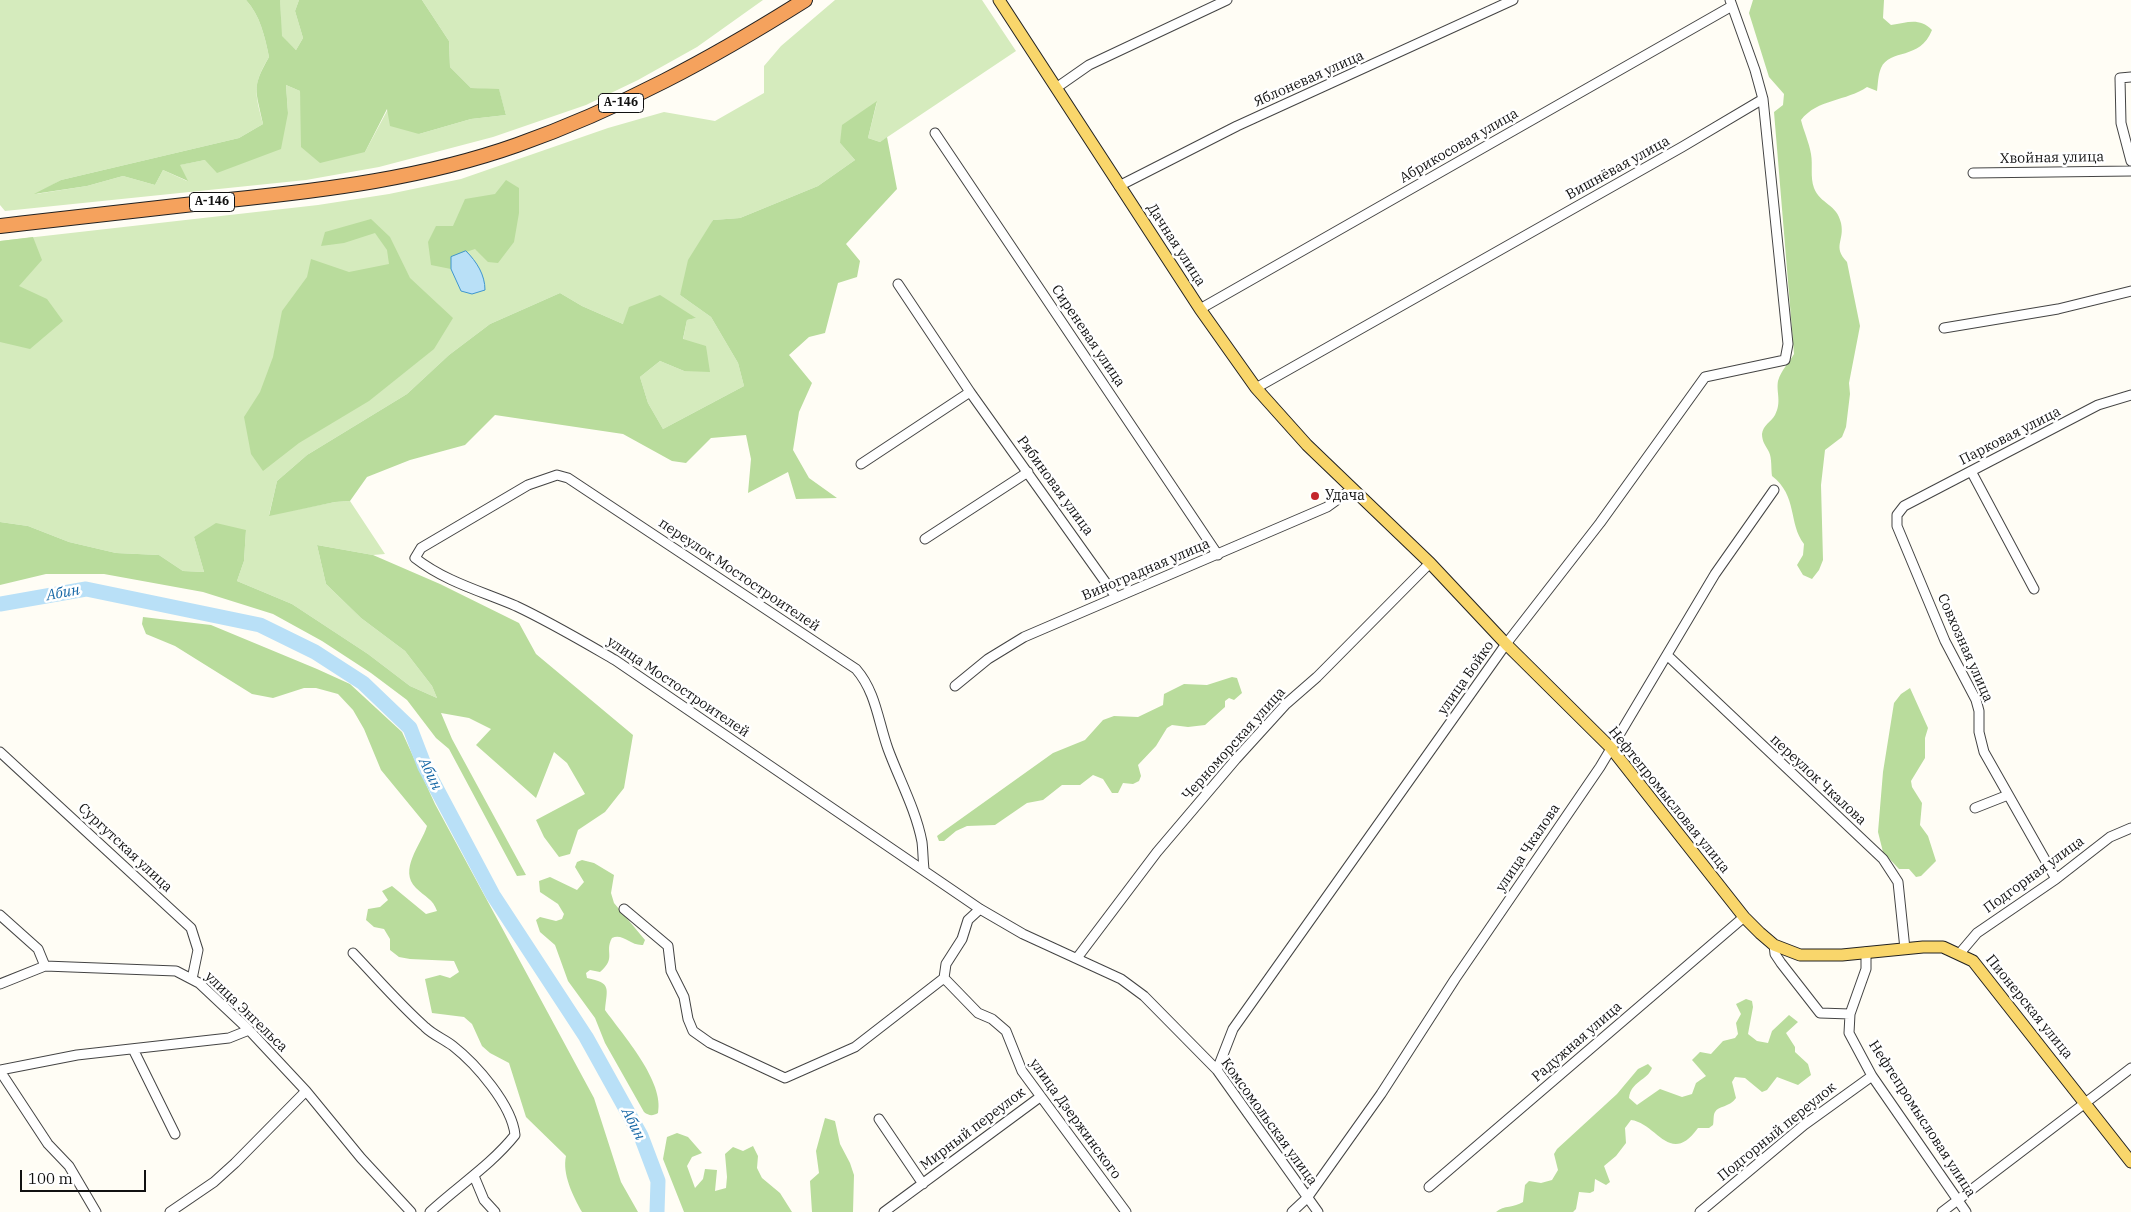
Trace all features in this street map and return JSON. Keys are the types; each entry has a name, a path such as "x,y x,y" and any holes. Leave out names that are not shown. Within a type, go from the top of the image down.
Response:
{"highway":[{"name":"А-146","path":"0,226 325,190 423,172 515,146 602,113 727,48 805,0"}],"main road":[{"name":"Дачная улица","path":"999,0 1200,309 1256,388 1307,445 1352,489"},
{"name":"Нефтепромысловая улица","path":"1352,489 1430,563 1506,644 1611,748 1744,917 1774,945"},
{"name":"Пионерская улица","path":"1774,945 1800,954 1842,955 1905,948 1943,947 1960,953 1973,961 1985,973 2131,1162"}],"street":[{"path":"1056,88 1089,65 1227,0"},
{"name":"Яблоневая улица","path":"1119,186 1237,126 1513,0"},
{"name":"Абрикосовая улица","path":"1200,309 1731,3 1763,99"},
{"path":"2131,77 2120,78 2122,123 2131,161"},
{"name":"улица Бойко","path":"1217,1070 1233,1029 1506,644 1600,523 1705,377 1785,360 1788,344 1763,99"},
{"name":"Вишнёвая улица","path":"1256,388 1674,152 1763,99"},
{"name":"Сиреневая улица","path":"935,132 1218,555"},
{"name":"Хвойная улица","path":"1973,173 2131,171"},
{"name":"Рябиновая улица","path":"898,284 970,392 1116,597"},
{"path":"1944,328 2058,309 2131,291"},
{"path":"861,464 970,392"},
{"name":"Парковая улица","path":"1904,506 2098,405 2131,395"},
{"path":"1971,471 2034,590"},
{"path":"925,539 1028,472"},
{"name":"переулок Мостостроителей","path":"421,548 528,485 558,475 568,478 856,669 865,680 873,697 888,747 918,826 922,843 924,869"},
{"name":"Виноградная улица","path":"955,686 988,659 1024,637 1218,555 1327,506 1352,489"},
{"name":"улица Чкалова","path":"1292,1212 1307,1198 1381,1094 1455,979 1611,748 1715,574 1774,490"},
{"name":"Совхозная улица","path":"1904,506 1897,515 1897,526 1946,641 1976,700 1979,711 1979,732 1984,752 2056,879"},
{"name":"улица Мостостроителей","path":"421,548 415,558 429,569 461,586 515,606 566,631 614,660 924,869"},
{"name":"Черноморская улица","path":"1077,958 1157,852 1236,759 1286,704 1317,677 1430,563"},
{"name":"переулок Чкалова","path":"1667,654 1883,859 1893,871 1898,882 1905,948"},
{"name":"Сургутская улица","path":"0,752 191,928 198,950 192,979"},
{"path":"1975,808 2008,795"},
{"name":"Подгорная улица","path":"1960,953 1977,933 2056,879 2110,837 2130,830"},
{"name":"Комсомольская улица","path":"924,869 980,909 1023,934 1121,979 1144,996 1217,1070 1318,1212"},
{"path":"624,909 668,946 671,971 684,997 688,1019 693,1031 710,1043 785,1078 855,1047 944,978 946,964 962,939 968,920 980,909"},
{"path":"0,915 38,950 45,966"},
{"name":"Радужная улица","path":"1429,1188 1744,917"},
{"name":"Нефтепромысловая улица","path":"1774,945 1775,954 1780,963 1820,1013 1850,1014"},
{"name":"Нефтепромысловая улица","path":"1866,952 1866,969 1850,1014 1849,1033 1872,1076 1966,1212"},
{"path":"353,953 426,1028 452,1045 471,1061 509,1112 514,1124 515,1135 474,1176 456,1188 430,1212"},
{"name":"улица Энгельса","path":"0,984 45,966 176,970 199,984 249,1030 306,1091 361,1158 411,1212"},
{"name":"улица Дзержинского","path":"944,978 978,1013 992,1019 1006,1031 1022,1071 1126,1212"},
{"path":"96,1212 69,1166 48,1144 0,1070 77,1056 230,1038 249,1030"},
{"path":"133,1049 175,1134"},
{"path":"1942,1212 2131,1068"},
{"name":"Подгорный переулок","path":"1700,1212 1804,1125 1872,1076"},
{"path":"170,1212 214,1182 306,1091"},
{"name":"Мирный переулок","path":"884,1212 1040,1096"},
{"name":"Мирный переулок","path":"879,1119 923,1184"},
{"path":"474,1176 484,1200 495,1212"}],"green space":[{"path":"0,0 246,0 258,19 264,34 269,57 260,75 257,89 258,104 263,124 239,138 61,180 36,194 87,186 123,176 155,185 163,170 187,181 179,165 205,160 288,113 286,85 300,91 302,113 365,152 388,109 419,134 471,119 506,115 499,90 471,88 450,67 449,41 422,0 763,0 697,47 638,80 586,105 493,137 379,167 306,180 5,211 0,205"},
{"path":"246,0 280,0 282,36 296,50 303,38 295,11 299,0 422,0 449,41 450,67 471,88 499,89 506,115 471,119 419,134 390,126 387,109 365,152 320,163 301,147 300,91 286,85 288,113 281,149 217,173 205,160 180,165 188,181 163,170 155,185 123,176 87,186 34,194 61,180 239,138 263,124 258,104 257,83 269,57 264,34 258,19"},
{"path":"280,0 299,0 295,11 303,38 296,50 281,36"},
{"path":"835,0 982,0 1016,51 880,142 868,138 877,102 840,143 855,160 818,186 740,218 713,220 680,295 711,317 738,363 744,386 663,429 648,403 640,377 660,361 684,371 683,340 687,320 696,318 623,324 582,306 560,293 490,324 449,355 407,394 307,455 277,481 269,515 335,502 350,501 385,554 373,555 317,545 326,584 361,618 405,651 432,686 437,698 410,686 368,654 292,604 237,581 244,561 246,530 194,537 204,572 183,571 159,555 116,553 69,542 28,526 0,522 0,241 318,205 389,194 461,179 608,128 664,112 715,121 764,93 764,66 781,46"},
{"path":"1753,0 1884,0 1883,18 1891,25 1918,22 1932,30 1927,40 1920,46 1885,62 1880,71 1877,91 1867,87 1859,92 1815,108 1801,120 1811,154 1814,188 1820,198 1836,212 1841,223 1840,252 1847,262 1860,326 1849,383 1850,394 1846,427 1842,437 1825,450 1821,485 1823,560 1819,570 1812,579 1803,575 1797,565 1803,555 1804,544 1799,536 1786,492 1772,476 1770,454 1762,437 1764,428 1777,410 1779,377 1794,354 1774,112 1783,105 1784,94 1769,77 1749,13"},
{"path":"877,101 868,138 880,142 887,137 897,189 846,244 860,261 857,277 838,283 825,333 809,337 789,355 812,383 799,412 793,450 809,478 837,498 796,499 788,472 748,493 751,459 746,435 711,438 686,463 672,461 623,434 495,415 465,445 410,460 367,477 350,501 335,502 269,516 277,481 307,455 407,394 449,355 490,324 560,293 582,306 623,324 629,307 660,295 696,318 687,320 683,339 706,346 710,372 684,371 660,361 640,377 648,403 663,429 744,386 738,363 711,317 680,295 688,260 713,220 740,218 818,186 855,160 840,143 842,125"},
{"path":"506,180 519,188 519,213 514,242 498,263 488,262 475,249 451,257 451,269 431,265 428,242 436,226 453,226 465,199 495,194"},
{"path":"371,219 390,237 410,278 453,318 434,349 369,401 299,443 263,471 251,454 244,417 260,392 273,357 282,311 307,277 311,259 349,272 389,264 387,250 375,233 344,243 321,246 325,232"},
{"path":"33,237 42,260 19,286 47,299 63,321 30,349 0,342 0,241"},
{"path":"0,522 28,526 69,542 116,553 159,555 183,571 204,572 194,537 216,523 246,530 244,561 237,581 292,604 368,654 410,686 437,698 432,686 405,651 361,618 326,584 317,545 373,555 440,584 519,623 536,654 633,735 624,788 605,812 578,830 570,854 559,857 544,837 536,820 585,794 567,763 554,752 536,798 476,745 491,729 469,718 441,713 452,739 526,875 517,876 449,749 436,738 407,700 371,673 322,641 273,614 203,592 104,574 46,574 0,585"},
{"path":"143,617 211,625 317,669 350,684 402,732 435,804 594,1098 621,1182 638,1212 582,1212 567,1177 566,1156 526,1117 509,1063 490,1053 482,1046 472,1024 464,1017 432,1013 425,979 440,975 450,978 459,972 454,961 399,957 390,950 390,939 384,929 374,927 366,920 368,909 380,907 388,900 382,891 392,886 426,914 437,911 431,901 416,888 411,881 409,873 412,857 427,826 381,770 364,729 353,710 338,694 316,688 304,688 273,698 252,694 175,646 146,634 142,624"},
{"path":"1232,677 1237,678 1242,693 1234,700 1229,698 1225,701 1225,707 1205,725 1188,727 1172,725 1167,728 1156,746 1138,765 1141,776 1139,781 1133,784 1123,783 1118,793 1112,793 1103,779 1093,775 1080,785 1062,785 1043,800 1027,803 995,825 967,826 956,831 944,841 939,841 937,836 1053,753 1085,740 1103,720 1114,716 1138,717 1163,705 1164,694 1184,684 1207,685"},
{"path":"1910,688 1928,728 1925,738 1925,758 1911,781 1912,787 1922,803 1920,825 1928,836 1936,861 1921,876 1916,877 1909,869 1899,869 1883,852 1878,832 1883,772 1894,703 1901,694"},
{"path":"582,860 594,863 614,875 611,893 614,903 645,940 643,945 638,945 620,937 612,938 609,947 608,963 600,972 590,970 586,973 587,978 601,982 606,988 605,1010 632,1045 649,1073 658,1101 658,1113 654,1115 644,1112 605,1043 595,1018 568,981 555,945 540,932 536,920 540,917 556,921 562,919 564,914 558,904 540,892 539,881 550,877 577,890 584,882 575,867 577,862"},
{"path":"1746,999 1752,1001 1753,1007 1748,1034 1757,1041 1768,1043 1772,1031 1789,1015 1798,1022 1786,1033 1795,1047 1795,1052 1808,1064 1811,1075 1798,1085 1777,1077 1767,1090 1762,1092 1745,1078 1735,1077 1732,1082 1736,1098 1715,1112 1713,1125 1709,1128 1698,1128 1688,1139 1679,1144 1664,1140 1640,1123 1631,1120 1625,1128 1626,1143 1616,1156 1604,1166 1610,1182 1606,1185 1595,1179 1594,1191 1590,1193 1579,1192 1576,1209 1573,1212 1496,1212 1502,1208 1523,1202 1525,1185 1529,1181 1541,1183 1552,1180 1558,1170 1554,1154 1557,1149 1617,1094 1638,1069 1648,1064 1652,1068 1647,1076 1636,1084 1630,1092 1629,1098 1637,1105 1660,1089 1682,1097 1692,1094 1696,1083 1706,1076 1692,1060 1700,1052 1711,1054 1723,1041 1735,1038 1738,1034 1736,1023 1741,1014 1736,1004"},
{"path":"825,1118 835,1121 840,1144 854,1175 853,1212 812,1212 810,1181 819,1173 816,1151"},
{"path":"677,1133 688,1137 702,1153 692,1157 687,1166 695,1188 703,1179 705,1169 717,1170 715,1191 726,1188 725,1154 733,1147 743,1151 753,1146 758,1156 757,1168 762,1178 780,1193 792,1212 684,1212 663,1159 667,1137"}],"water":[{"path":"466,251 480,269 485,284 485,290 472,294 461,291 451,269 451,257"}],"waterway":[{"name":"Абин","path":"0,604 86,589 260,625 315,652 363,683 410,728 425,767 493,895 586,1037 641,1136 658,1181 657,1212"}],"place":[{"name":"Удача","path":"1315,496"}]}
